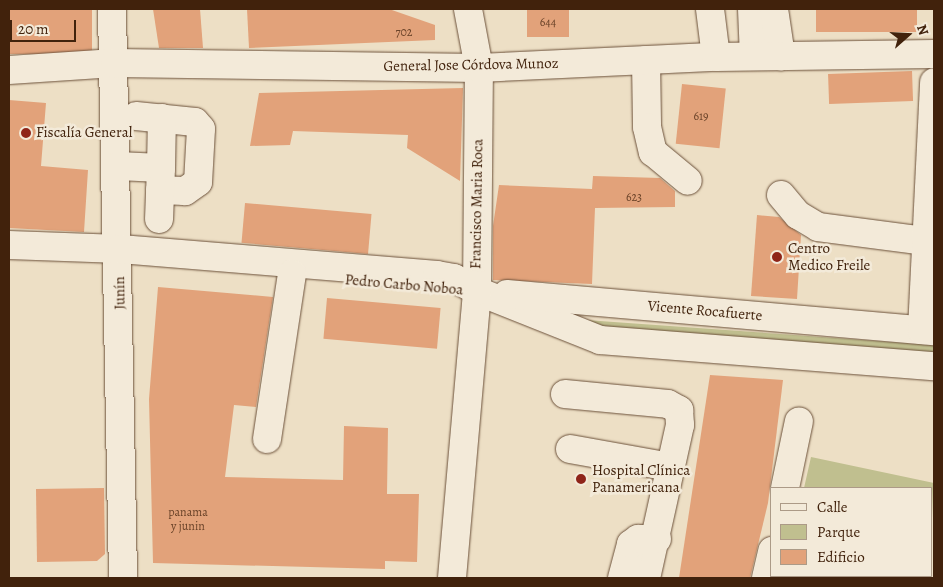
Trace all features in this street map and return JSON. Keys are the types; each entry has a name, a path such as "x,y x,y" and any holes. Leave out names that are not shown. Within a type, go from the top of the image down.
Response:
{"street":[{"name":"Junín","path":"112,9 120,257 123,578"},
{"name":"Francisco Maria Roca","path":"452,578 476,291 478,68 468,9"},
{"path":"710,9 716,57"},
{"path":"752,9 754,56"},
{"path":"774,9 781,56"},
{"name":"General Jose Córdova Munoz","path":"9,70 115,63 478,68 716,57 934,54"},
{"path":"646,60 647,127 653,152 688,181"},
{"path":"928,331 926,241 934,82"},
{"path":"118,166 161,179 186,191 198,182 201,129 195,122 149,117 161,179 159,219"},
{"path":"781,195 798,215 818,227 926,241"},
{"name":"Pedro Carbo Noboa","path":"9,245 476,291"},
{"name":"Pedro Carbo Noboa","path":"9,259 120,257 436,274 454,278 476,291"},
{"path":"267,439 292,274"},
{"path":"476,291 600,340 934,366"},
{"name":"Vicente Rocafuerte","path":"476,291 928,331"},
{"path":"565,394 668,404 679,410 657,539 646,578"},
{"path":"785,487 799,422"},
{"path":"570,449 670,467"},
{"path":"622,578 631,544 638,539 657,539"},
{"path":"766,578 770,560"}],"green space":[{"path":"572,319 934,345 934,356 601,331"},
{"path":"811,457 934,483 934,548 933,487 804,487"}],"building":[{"path":"9,9 92,9 92,54 9,54"},
{"path":"153,9 200,9 203,48 159,48"},
{"path":"247,9 389,9 435,25 435,40 249,48"},
{"path":"527,9 569,9 569,37 527,37"},
{"path":"816,9 917,9 917,32 816,32"},
{"path":"912,71 913,101 829,104 828,74"},
{"path":"682,84 726,89 719,148 676,144"},
{"path":"463,88 460,181 407,148 408,135 293,131 290,145 250,146 259,93"},
{"path":"9,100 46,103 41,166 88,170 84,232 9,228"},
{"path":"593,176 660,178 675,191 675,207 595,208 592,284 493,280 493,226 499,185 592,189"},
{"path":"245,203 372,214 368,254 242,243"},
{"name":"Centro Medico Freile","path":"757,215 779,217 801,235 797,299 751,296"},
{"path":"158,287 273,297 256,407 234,405 225,477 343,480 344,426 388,428 387,494 419,494 417,562 385,561 385,569 153,563 149,399"},
{"path":"327,298 441,308 437,349 323,339"},
{"path":"710,375 783,380 768,503 750,578 679,578"},
{"path":"104,488 105,554 97,561 37,562 36,489"}],"place":[{"name":"Fiscalía General","path":"26,133"},
{"name":"Centro Medico Freile","path":"777,257"},
{"name":"Hospital Clínica Panamericana","path":"581,479"}]}
